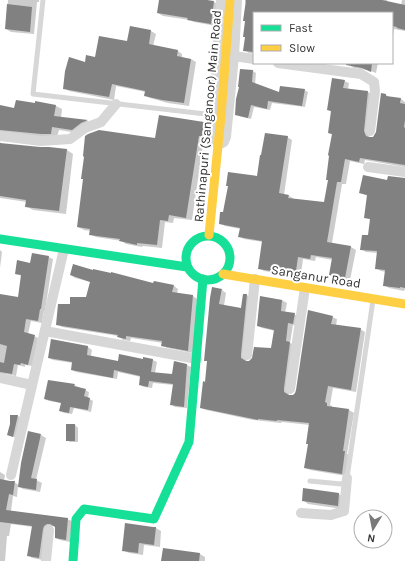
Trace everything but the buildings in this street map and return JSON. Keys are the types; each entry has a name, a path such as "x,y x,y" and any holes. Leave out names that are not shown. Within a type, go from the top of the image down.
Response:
{"street":[{"path":"221,0 212,135 214,140 224,142 226,137 234,56 238,0"},
{"name":"Rathinapuri (Sanganoor) Main Road","path":"209,235 219,140 230,0"},
{"path":"234,56 253,59"},
{"path":"286,64 361,74 374,82 375,91 370,131"},
{"path":"0,136 41,141 70,139 85,128 101,122 116,104"},
{"path":"368,167 405,172"},
{"path":"162,263 201,236 209,235 216,237 227,246 230,253 251,279 247,355"},
{"path":"0,239 187,267 196,276 210,280 223,274 230,261 230,253"},
{"path":"187,267 186,251 190,244"},
{"path":"11,475 64,249"},
{"name":"Sanganur Road","path":"223,274 405,304"},
{"path":"73,561 76,519 84,510 154,519 189,442 203,279"},
{"path":"290,389 305,288"},
{"path":"45,331 197,360"},
{"path":"0,378 32,385"},
{"path":"302,513 331,515 344,511 347,478"},
{"path":"46,561 49,530"}],"lane":[{"path":"43,0 33,94 214,115"},
{"path":"310,480 341,484 345,482 347,478 373,298"}],"traffic: fast":[{"path":"204,236 212,236 224,242 230,254 230,258 230,262 224,274 212,280 204,280 192,274 186,262 186,254 192,242 204,236"},
{"path":"0,239 187,267"},
{"path":"73,561 76,519 84,509 154,519 189,442 203,279"}],"traffic: slow":[{"path":"209,235 221,116 230,0"},
{"path":"223,274 405,304"}]}
